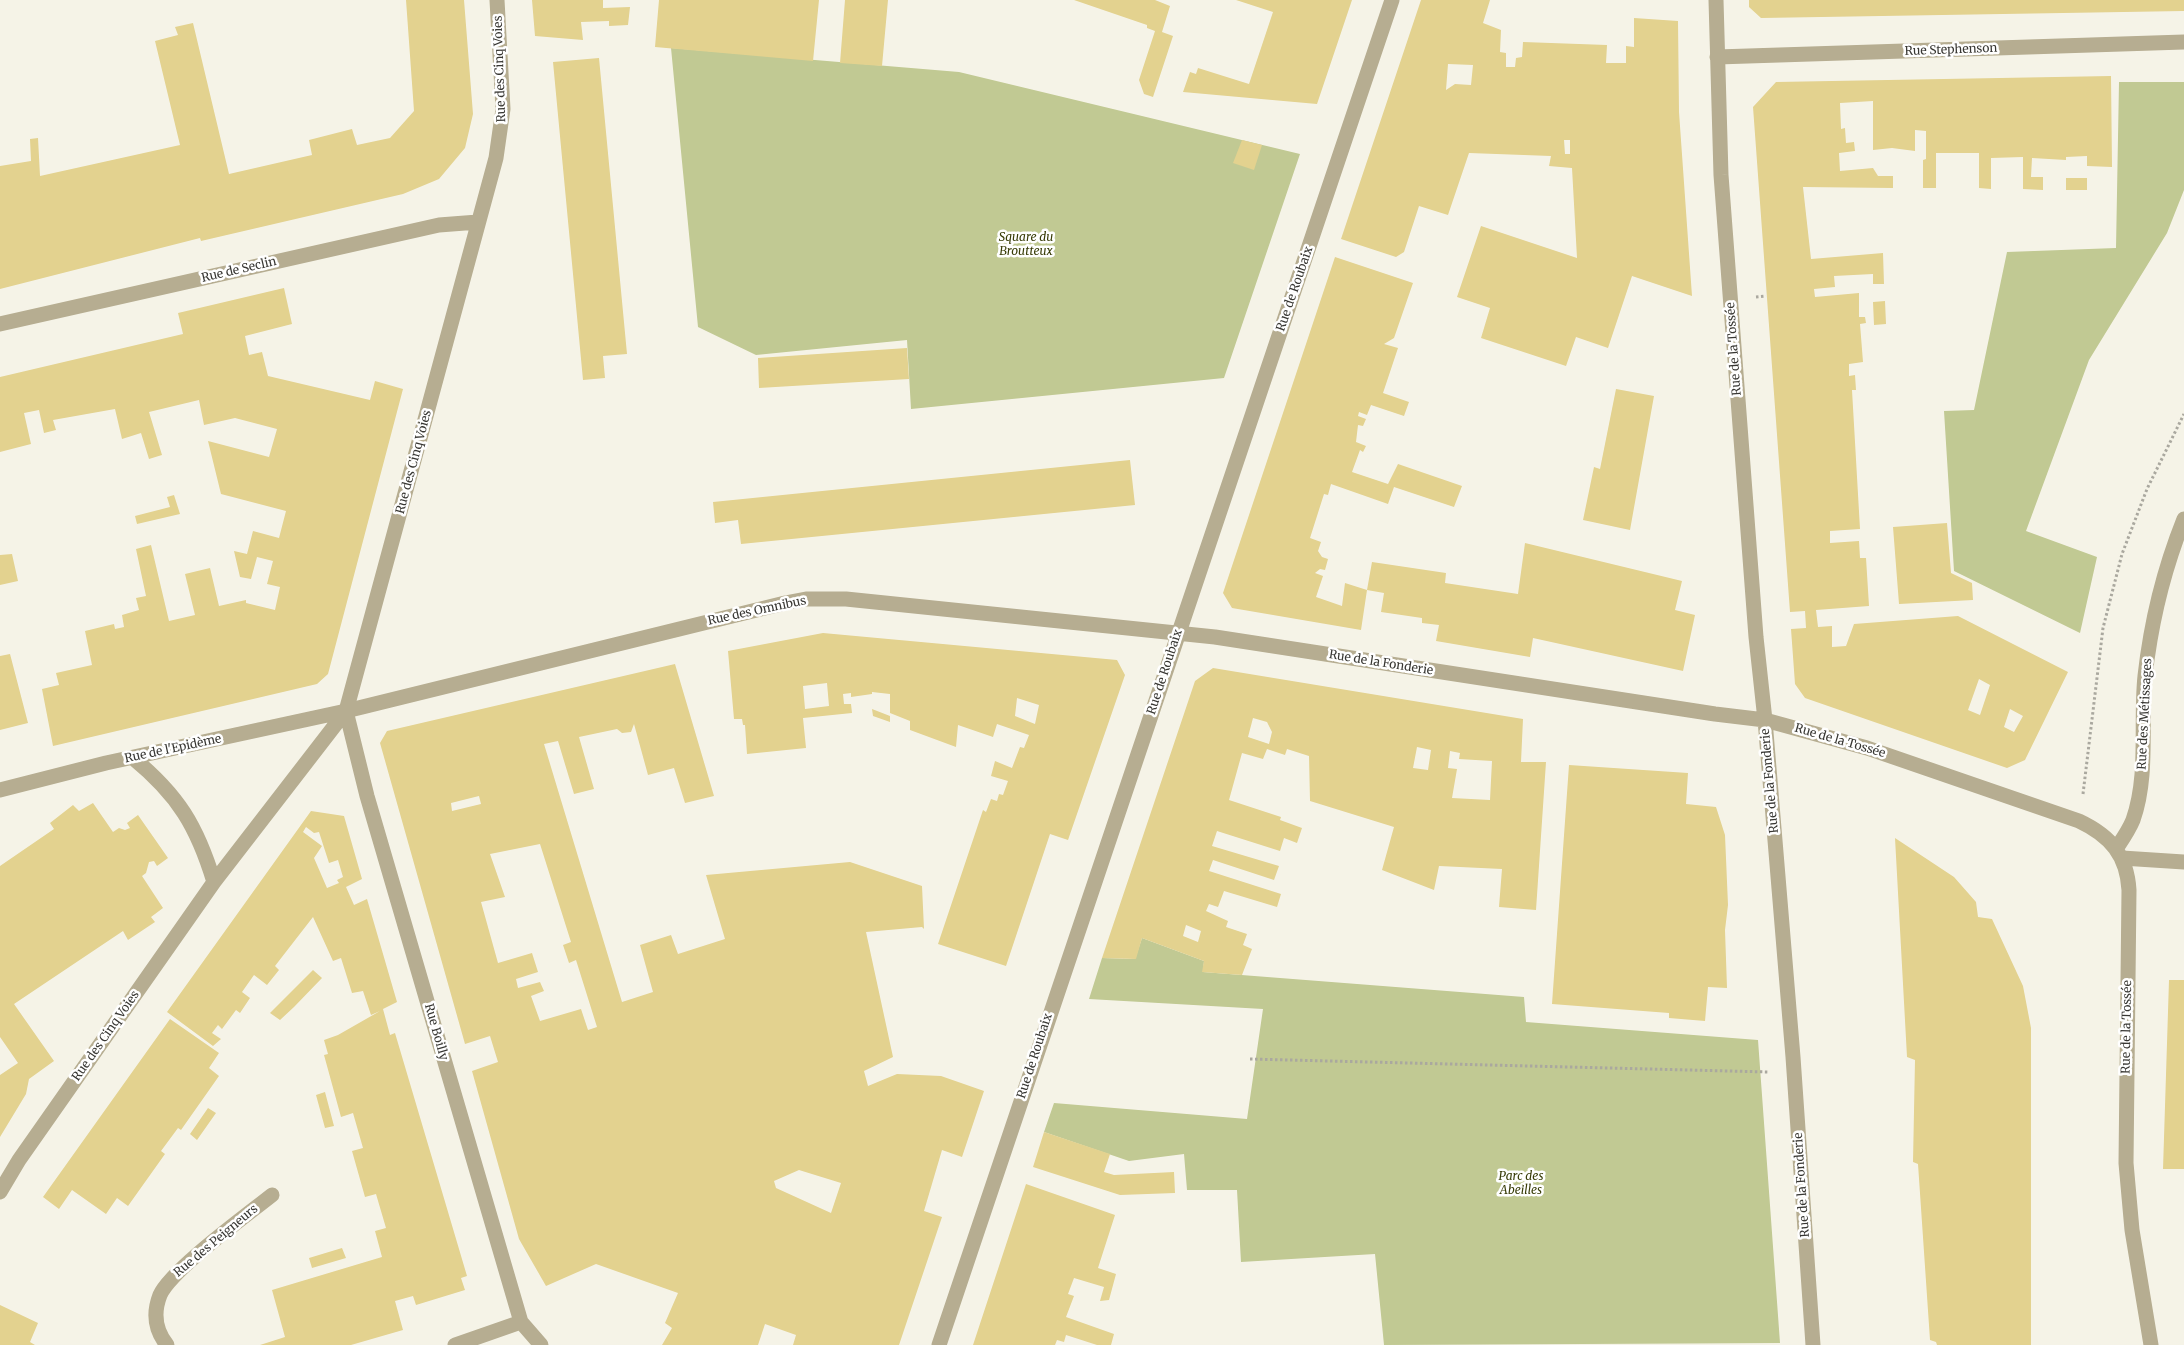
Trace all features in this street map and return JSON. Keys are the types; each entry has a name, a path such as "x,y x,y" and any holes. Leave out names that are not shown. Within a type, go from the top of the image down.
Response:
{"street":[{"name":"Rue des Cinq Voies","path":"0,1192 26,1148 214,882 346,711 496,158 502,124 503,92 497,0"},
{"name":"Rue de Roubaix","path":"939,1345 1392,0"},
{"name":"Rue de la Tossée","path":"1716,0 1721,174 1756,637 1765,720 1867,748 2079,821 2099,833 2119,854 2126,866 2129,890 2126,1163 2132,1230 2151,1345"},
{"name":"Rue Stephenson","path":"1718,58 2184,42"},
{"name":"Rue de Seclin","path":"0,324 439,225 478,222"},
{"name":"Rue des Métissages","path":"2119,854 2136,805 2141,776 2143,700 2148,653 2167,567 2184,519"},
{"name":"Rue des Omnibus","path":"346,711 694,624 806,599 846,599 1178,632"},
{"name":"Rue de la Fonderie","path":"1178,632 1765,720 1794,1073 1813,1345"},
{"name":"Rue de l'Epidème","path":"0,790 133,758 346,711"},
{"name":"Rue Boilly","path":"346,711 367,796 522,1322 541,1345"},
{"path":"133,758 161,783 187,815 200,840 214,882"},
{"path":"2119,854 2184,862"},
{"name":"Rue des Peigneurs","path":"167,1345 158,1330 155,1318 156,1306 164,1289 177,1273 272,1195"},
{"path":"455,1345 522,1322"}],"path":[{"path":"2079,821 2103,628 2122,554 2147,489 2184,414"},
{"path":"1250,1059 1794,1073"}],"green space":[{"name":"Square du Broutteux","path":"671,48 959,72 1300,154 1224,378 911,409 907,340 756,355 698,327"},
{"path":"2119,82 2184,82 2184,190 2167,233 2089,360 2026,531 2097,557 2080,633 1954,571 1944,411 1974,410 2007,252 2116,248"},
{"name":"Parc des Abeilles","path":"1142,938 1204,961 1203,972 1524,997 1526,1022 1758,1040 1780,1343 1384,1345 1375,1254 1241,1262 1237,1190 1187,1190 1184,1154 1129,1161 1044,1132 1054,1103 1247,1119 1263,1009 1089,999 1102,958 1135,959"}],"building":[{"path":"406,0 464,0 473,114 465,148 439,179 403,194 201,241 200,238 0,289 0,166 31,161 30,139 38,138 40,176 180,145 155,41 178,35 175,27 193,23 229,174 312,155 309,140 352,129 357,145 390,138 414,111"},
{"path":"532,0 603,0 603,8 630,7 628,25 609,26 609,21 581,22 583,40 535,36"},
{"path":"659,0 819,0 813,61 655,47"},
{"path":"845,0 888,0 882,66 840,63"},
{"path":"1074,0 1155,0 1170,6 1162,32 1173,36 1153,97 1144,94 1139,80 1155,31 1147,28 1147,25"},
{"path":"1236,0 1352,0 1317,104 1183,92 1190,72 1196,74 1198,68 1249,84 1273,12"},
{"path":"1421,0 1490,0 1483,23 1501,30 1500,52 1506,53 1506,67 1515,67 1516,58 1522,57 1523,42 1607,45 1606,63 1626,63 1626,46 1634,47 1634,18 1678,21 1679,112 1692,296 1632,276 1608,348 1576,337 1566,366 1481,338 1490,308 1457,297 1481,226 1577,258 1572,168 1549,166 1551,156 1469,153 1448,215 1419,206 1404,252 1396,257 1341,239","holes":["1448,64 1473,65 1471,85 1455,84 1446,90","1564,140 1570,140 1570,154 1565,154"]},
{"path":"1749,0 2184,0 2184,11 1761,18 1749,7"},
{"path":"599,58 627,354 603,356 605,378 583,380 553,62"},
{"path":"2111,76 2112,167 2087,166 2087,156 2066,157 2066,160 2032,158 2031,177 2043,177 2043,190 2023,189 2023,157 1991,158 1991,189 1979,188 1979,153 1936,153 1936,188 1923,188 1926,131 1915,130 1915,151 1892,148 1873,150 1873,101 1840,103 1841,129 1845,128 1846,143 1854,142 1855,151 1839,153 1840,171 1873,168 1878,176 1893,176 1893,188 1803,187 1811,259 1883,253 1884,284 1873,284 1873,274 1834,276 1835,287 1814,289 1815,297 1859,293 1859,317 1865,317 1866,323 1860,324 1863,362 1849,364 1849,376 1855,375 1856,390 1852,390 1860,529 1830,531 1830,543 1859,541 1860,558 1866,558 1869,606 1816,610 1818,627 1832,626 1832,647 1846,646 1854,624 1958,616 2068,672 2025,760 2007,768 1805,698 1795,684 1791,629 1806,628 1805,611 1790,612 1753,107 1776,82","holes":["1979,679 1990,685 1980,715 1968,710","2010,709 2023,716 2014,732 2004,727"]},
{"path":"1242,140 1262,145 1254,170 1233,163"},
{"path":"2066,178 2087,178 2087,190 2066,190"},
{"path":"1335,257 1413,283 1394,338 1384,344 1398,348 1383,393 1409,402 1404,416 1371,405 1367,415 1359,412 1358,416 1366,419 1363,426 1358,425 1356,442 1366,446 1363,452 1360,450 1352,472 1388,484 1398,464 1462,486 1454,507 1394,487 1388,504 1331,484 1328,495 1324,494 1310,538 1321,542 1318,551 1322,557 1328,559 1325,570 1320,569 1315,573 1323,576 1316,597 1342,606 1345,583 1367,590 1361,630 1232,608 1223,593"},
{"path":"284,288 292,324 245,336 249,355 262,352 268,376 370,400 375,381 403,389 328,674 317,684 53,746 42,689 59,685 56,673 92,665 85,631 114,624 115,629 124,627 122,615 139,610 136,598 146,596 136,549 151,545 169,621 195,615 185,574 210,568 219,606 246,600 246,603 275,610 280,587 267,584 273,561 257,557 251,579 240,577 234,551 247,554 253,531 279,538 286,511 221,494 208,441 269,457 277,429 235,418 204,425 199,400 149,412 162,455 149,459 141,433 122,439 115,409 53,420 56,430 44,433 39,410 24,413 31,444 0,452 0,377 183,334 178,313"},
{"path":"1885,301 1886,324 1874,325 1873,302"},
{"path":"907,348 909,379 759,388 758,358"},
{"path":"1616,389 1654,396 1630,530 1583,520 1594,467 1600,469"},
{"path":"1130,460 1135,505 741,544 738,520 715,523 713,502"},
{"path":"174,495 180,514 137,524 135,516 170,507 167,497"},
{"path":"1947,523 1951,573 1972,583 1973,600 1899,604 1893,527"},
{"path":"1525,543 1682,581 1675,610 1695,615 1683,671 1533,638 1530,657 1436,641 1439,625 1422,623 1422,618 1381,612 1384,593 1367,590 1372,562 1446,573 1445,583 1518,594"},
{"path":"12,554 18,581 0,585 0,555"},
{"path":"823,633 1117,660 1125,675 1068,840 1050,834 1006,966 938,944 983,810 986,812 991,799 997,801 999,794 1003,795 1008,781 991,776 995,761 1012,768 1020,747 1024,748 1029,735 997,724 993,737 958,725 956,747 910,730 910,721 890,713 890,694 872,692 872,694 851,697 851,693 843,694 844,704 851,704 852,713 803,718 806,748 747,754 745,725 743,725 742,719 734,719 728,651","holes":["827,683 829,706 805,709 803,686","1017,698 1039,705 1035,724 1015,716"]},
{"path":"10,654 28,723 0,730 0,656"},
{"path":"675,664 714,796 685,803 674,768 648,775 634,724 631,732 622,733 617,729 579,737 594,789 574,794 558,741 544,744 622,1002 653,992 640,945 671,935 678,954 725,939 706,875 850,862 922,886 924,929 922,927 866,932 893,1057 864,1071 868,1086 897,1074 941,1076 984,1091 962,1157 942,1150 924,1211 942,1217 899,1345 793,1345 796,1335 765,1324 758,1345 662,1345 672,1328 665,1323 678,1293 596,1264 546,1286 519,1239 472,1071 498,1062 490,1036 465,1044 380,743 387,731","holes":["479,796 481,804 452,811 451,803","540,844 571,942 563,945 569,963 576,960 597,1027 588,1030 581,1009 540,1021 531,996 544,991 540,982 518,988 516,979 538,972 532,953 498,963 481,902 505,897 490,854","799,1170 841,1183 831,1213 776,1188 774,1181"]},
{"path":"1213,668 1523,719 1521,762 1546,762 1536,910 1499,907 1502,869 1439,866 1434,890 1382,870 1394,827 1310,801 1309,756 1287,749 1285,755 1267,749 1263,759 1242,753 1229,800 1281,817 1280,820 1302,828 1297,843 1284,838 1280,851 1217,831 1212,846 1279,866 1274,880 1213,860 1209,871 1281,894 1277,907 1224,891 1218,907 1209,904 1206,911 1228,921 1226,927 1247,934 1243,945 1252,949 1242,975 1202,972 1204,961 1142,938 1136,959 1102,958 1195,681","holes":["1253,718 1267,722 1272,732 1269,744 1248,737","1417,747 1431,750 1428,770 1413,768","1450,751 1460,753 1459,759 1492,761 1490,800 1452,798 1457,769 1448,768","1186,925 1201,931 1198,942 1183,936"]},
{"path":"872,709 890,716 890,722 873,716"},
{"path":"1569,765 1688,773 1686,804 1716,807 1725,835 1728,905 1725,930 1727,988 1708,987 1705,1021 1669,1018 1669,1013 1552,1004"},
{"path":"93,803 113,832 119,828 125,830 130,828 127,823 138,815 168,858 157,866 154,861 149,862 146,873 142,876 163,908 151,917 155,922 128,940 123,931 14,1004 54,1061 29,1079 26,1094 0,1137 0,1075 18,1063 0,1037 0,866 54,829 50,823 73,805 79,811"},
{"path":"311,811 344,816 362,879 346,887 354,905 367,899 397,1002 383,1009 390,1035 395,1033 467,1276 461,1278 465,1290 416,1305 413,1296 395,1301 403,1330 351,1345 260,1345 285,1337 272,1290 382,1257 375,1231 386,1228 376,1194 365,1197 352,1151 363,1148 353,1113 341,1117 324,1055 328,1054 324,1040 338,1035 380,1011 371,1015 363,991 352,993 341,958 333,961 313,917 275,966 279,970 267,985 254,975 242,992 250,998 240,1013 236,1010 222,1029 218,1025 212,1033 221,1039 213,1046 167,1012","holes":["306,827 314,833 319,832 329,863 338,860 343,877 337,880 339,883 327,888 314,858 322,846 303,832"]},
{"path":"1895,838 1954,877 1976,902 1978,917 1992,919 2023,986 2031,1028 2031,1345 1937,1345 1936,1342 1930,1340 1918,1164 1913,1162 1915,1060 1907,1057"},
{"path":"313,970 322,978 294,1007 280,1020 270,1013"},
{"path":"2169,980 2184,980 2184,1169 2163,1169"},
{"path":"170,1019 219,1053 209,1068 219,1076 181,1130 178,1128 161,1151 165,1154 128,1206 117,1198 106,1214 72,1190 59,1209 43,1197"},
{"path":"325,1092 334,1126 325,1128 316,1095"},
{"path":"208,1108 216,1113 197,1140 190,1134"},
{"path":"1044,1132 1110,1154 1104,1172 1114,1175 1174,1172 1175,1193 1120,1195 1033,1167"},
{"path":"1026,1184 1115,1215 1098,1268 1116,1274 1109,1300 1100,1301 1104,1287 1074,1278 1068,1294 1074,1296 1066,1317 1114,1334 1111,1345 1097,1345 1066,1335 1064,1342 1057,1340 1055,1345 973,1345"},
{"path":"342,1248 346,1258 312,1268 309,1258"},
{"path":"0,1305 38,1323 30,1342 35,1345 0,1345"}]}
